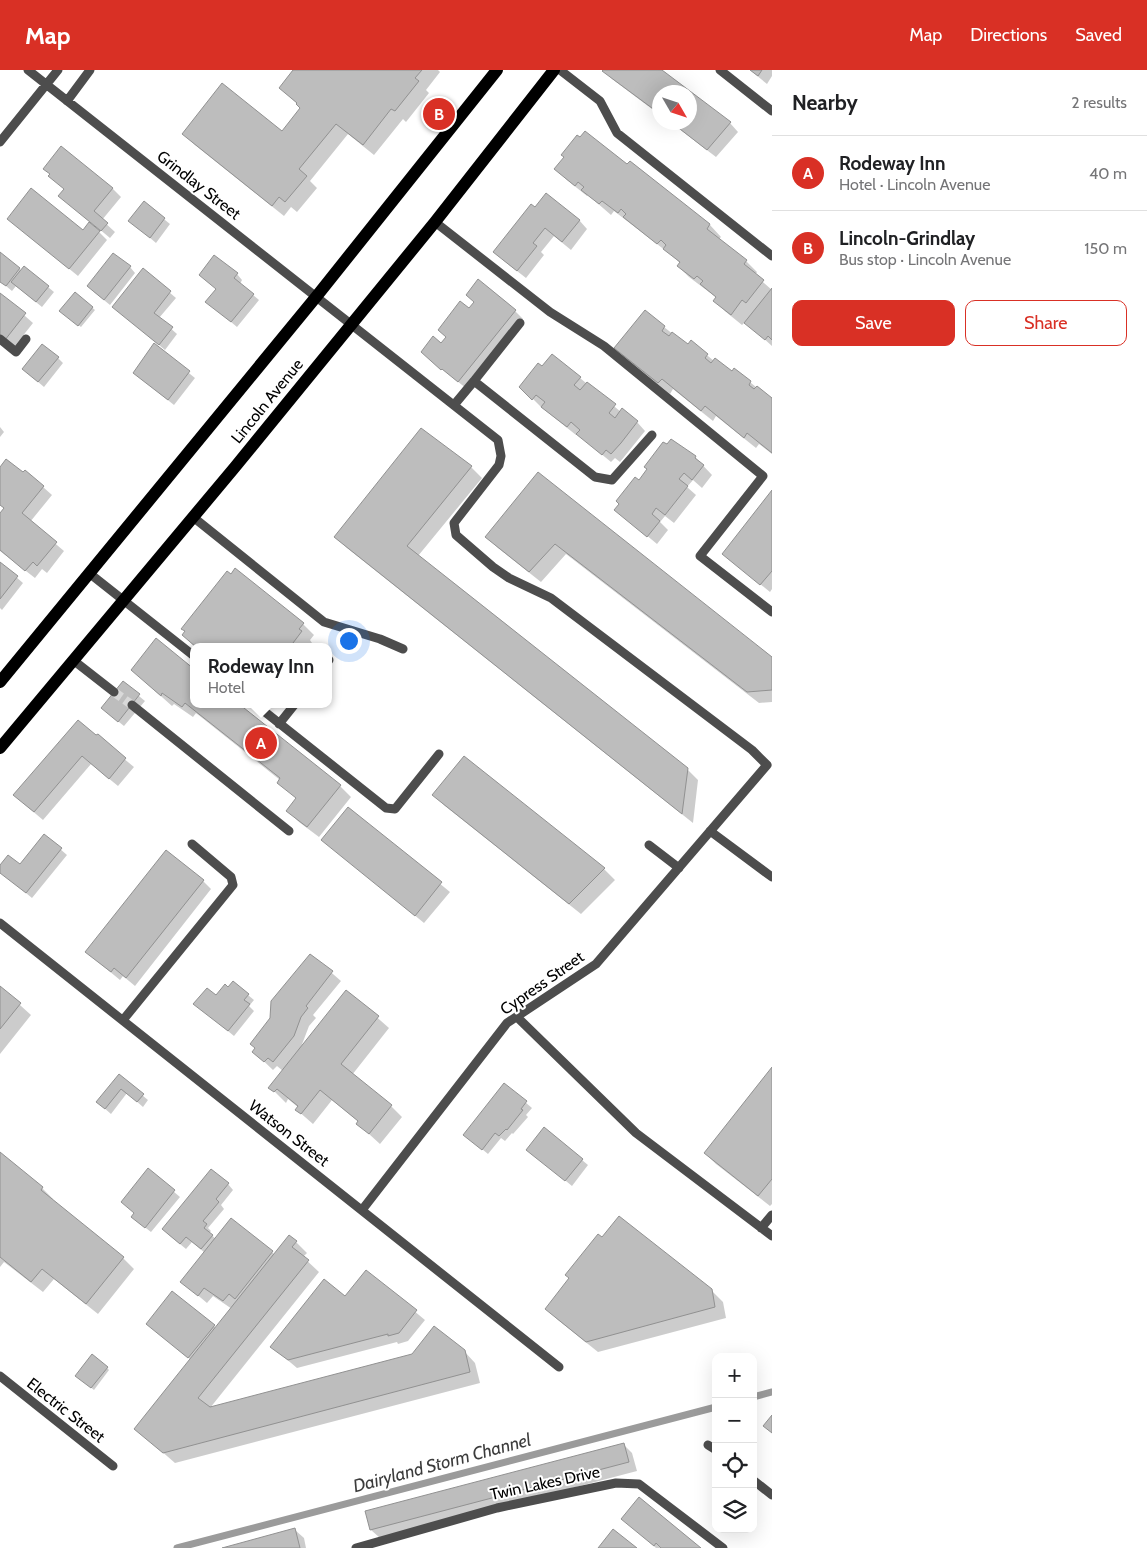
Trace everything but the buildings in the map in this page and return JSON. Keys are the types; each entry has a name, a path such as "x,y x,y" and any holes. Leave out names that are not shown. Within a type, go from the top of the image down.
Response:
{"main road":[{"name":"Lincoln Avenue","path":"0,682 316,297 497,70"},
{"name":"Lincoln Avenue","path":"0,748 351,325 435,222 554,70"}],"street":[{"name":"Grindlay Street","path":"28,70 498,440 501,456 499,465 454,523 456,535 492,567 509,578 551,598 752,750 767,764"},
{"path":"0,142 58,70"},
{"path":"67,101 90,70"},
{"path":"560,70 600,101 617,133 772,256"},
{"path":"720,70 772,111"},
{"path":"435,222 550,312 604,346 763,476 700,556 772,612"},
{"path":"454,405 520,323"},
{"path":"0,339 16,352 26,339"},
{"path":"474,381 595,477 612,480 652,435"},
{"path":"193,517 324,622 380,639 403,649"},
{"path":"90,573 190,653"},
{"path":"73,660 114,692"},
{"path":"132,705 288,831"},
{"path":"260,708 386,808 395,809 439,754"},
{"path":"279,724 291,708"},
{"name":"Cypress Street","path":"362,1210 507,1023 596,964 767,764"},
{"path":"710,831 772,877"},
{"path":"123,1020 233,885 231,877 192,844"},
{"path":"649,845 679,868"},
{"name":"Watson Street","path":"0,923 559,1367"},
{"path":"516,1017 636,1133 772,1236"},
{"path":"761,1228 772,1215"},
{"name":"Electric Street","path":"0,1376 113,1466"},
{"name":"Twin Lakes Drive","path":"356,1548 497,1508 616,1483 639,1484 723,1548"},
{"path":"757,1483 772,1495"}],"waterway":[{"name":"Dairyland Storm Channel","path":"757,1396 772,1392"},
{"name":"Dairyland Storm Channel","path":"177,1548 712,1408"}],"tunnel":[{"path":"114,692 132,705"}],"place":[{"name":"Lincoln-Grindlay","path":"439,114"},
{"name":"Rodeway Inn","path":"261,743"}]}
